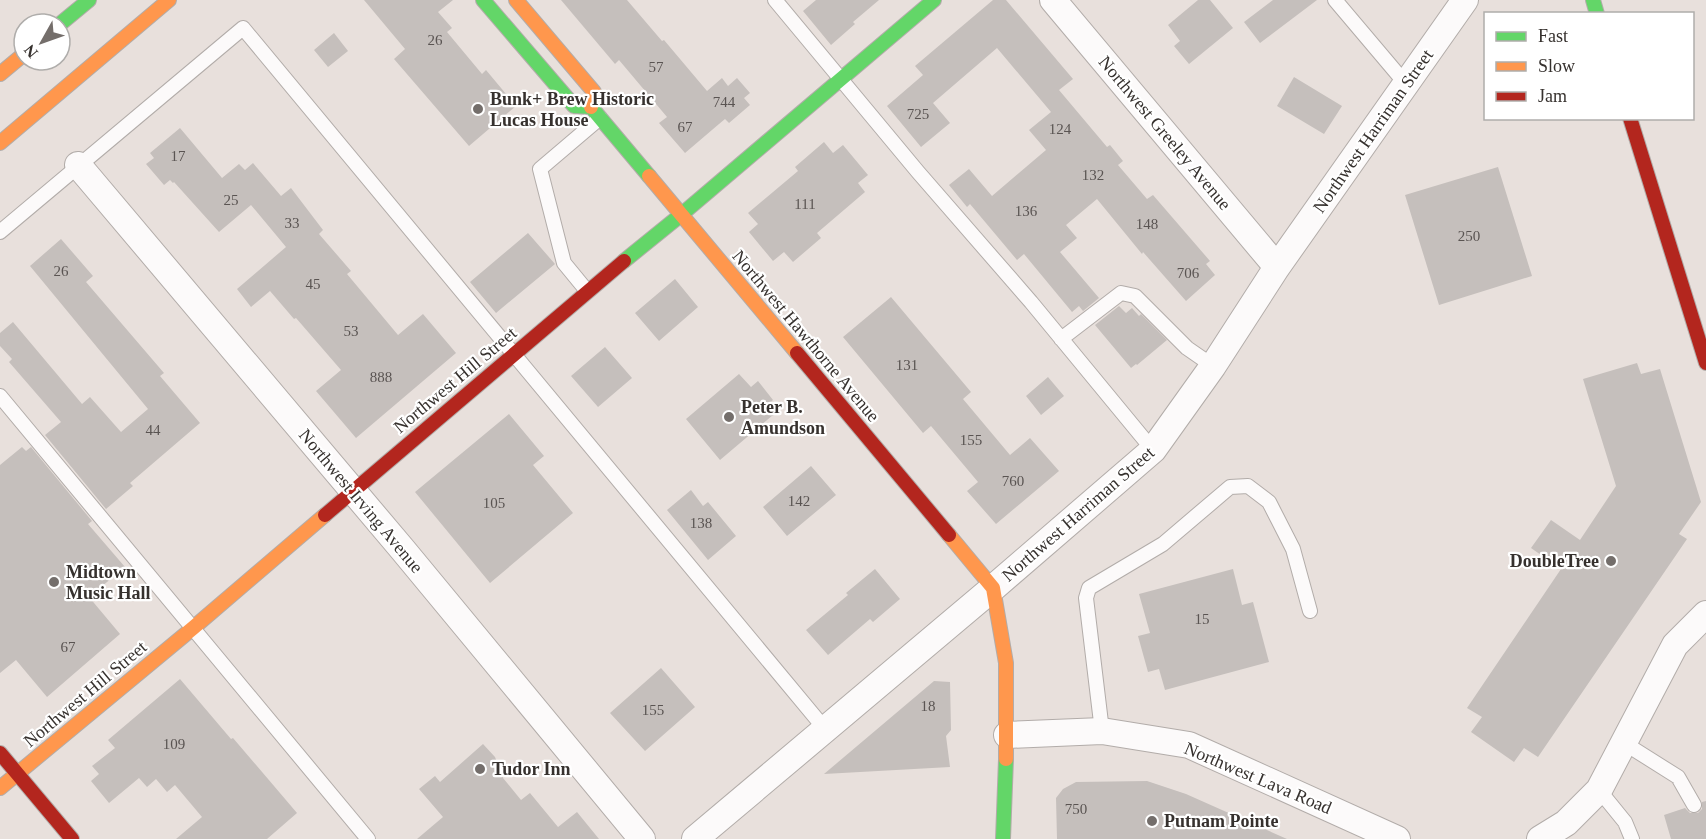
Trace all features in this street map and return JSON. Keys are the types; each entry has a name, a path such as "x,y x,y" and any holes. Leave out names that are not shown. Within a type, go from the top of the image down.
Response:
{"main road":[{"path":"72,14 88,0"},
{"path":"0,143 169,0"},
{"name":"Northwest Hawthorne Avenue","path":"483,0 574,106 591,107 993,588"},
{"name":"Northwest Hawthorne Avenue","path":"516,0 594,92 591,107"},
{"name":"Northwest Hill Street","path":"0,788 934,0"},
{"path":"0,74 12,64"},
{"path":"1631,120 1696,297 1706,363"},
{"path":"993,588 1006,663 1007,735 1003,839"},
{"path":"0,753 72,839"}],"street":[{"name":"Northwest Greeley Avenue","path":"1053,0 1277,267"},
{"name":"Northwest Harriman Street","path":"695,839 1153,450 1213,366 1277,267 1465,0"},
{"name":"Northwest Irving Avenue","path":"78,165 642,839"},
{"path":"1540,839 1566,823 1599,790 1676,645 1706,614"},
{"name":"Northwest Lava Road","path":"1007,735 1102,731 1189,745 1397,839"}],"lane":[{"path":"775,0 1153,450"},
{"path":"1335,0 1406,84"},
{"path":"0,232 243,28 825,729"},
{"path":"587,291 564,262 540,169 600,118"},
{"path":"1061,339 1121,293 1135,296 1186,348 1213,366"},
{"path":"0,396 368,839"},
{"path":"1102,731 1086,598 1089,588 1163,544 1230,487 1248,486 1269,502 1293,549 1310,611"},
{"path":"1624,742 1678,777 1694,805"},
{"path":"1599,790 1625,822 1632,839"}],"building":[{"path":"364,0 453,0 438,12 452,28 447,32 482,74 486,70 516,106 469,146 394,59 405,49"},
{"path":"561,0 627,0 707,91 722,78 728,86 737,78 750,93 744,98 750,105 729,123 725,119 685,153 659,123 667,117 619,60 615,64"},
{"path":"816,0 879,0 831,45 803,11"},
{"path":"993,0 1006,0 1073,79 1059,90 1107,147 1110,145 1123,161 1118,165 1147,199 1153,195 1210,261 1206,264 1215,275 1186,301 1143,252 1142,254 1097,199 1066,225 1077,238 1060,252 1099,298 1083,311 1079,306 1072,312 1024,254 1017,260 970,204 967,207 949,185 969,169 992,196 1046,150 1029,130 1051,112 997,48 933,103 950,123 921,147 887,106 923,75 915,66"},
{"path":"1198,0 1210,0 1233,28 1189,64 1174,46 1180,41 1168,25"},
{"path":"1273,0 1317,0 1260,43 1244,22"},
{"path":"334,33 348,51 328,67 314,50"},
{"path":"1294,77 1342,106 1324,134 1277,106"},
{"path":"180,128 222,178 239,164 245,170 253,163 281,196 291,188 323,230 319,234 351,271 347,274 398,335 423,314 456,353 356,438 316,391 341,370 270,291 251,307 237,289 286,247 251,205 219,232 174,182 170,180 164,185 146,164 154,158 150,153"},
{"path":"824,142 833,153 843,145 868,175 858,183 865,192 817,233 821,238 793,262 784,252 773,261 749,232 758,224 748,213 798,171 795,167"},
{"path":"1498,167 1532,276 1439,305 1405,195"},
{"path":"528,233 555,264 496,313 470,282"},
{"path":"61,239 93,276 86,282 164,373 160,376 200,423 130,483 133,486 106,509 45,435 61,422 9,362 12,359 0,346 0,333 13,322 82,404 90,397 121,432 148,409 30,266"},
{"path":"675,279 698,307 659,341 635,313"},
{"path":"891,297 971,392 963,399 1010,455 1030,438 1059,471 996,524 967,491 978,482 931,426 923,433 843,337"},
{"path":"1119,306 1126,313 1132,308 1139,316 1141,314 1167,340 1131,368 1095,325"},
{"path":"605,347 632,378 598,407 571,376"},
{"name":"DoubleTree","path":"1637,363 1641,374 1660,369 1701,502 1679,534 1687,539 1538,757 1524,748 1514,762 1471,732 1482,717 1467,708 1561,569 1531,548 1551,520 1580,540 1616,486 1583,379"},
{"name":"Peter B. Amundson","path":"739,374 751,387 758,381 773,400 766,406 773,415 720,460 686,419"},
{"path":"1048,377 1064,396 1041,415 1026,396"},
{"path":"509,414 544,456 533,465 573,513 490,583 415,492"},
{"name":"Midtown Music Hall","path":"22,447 26,451 31,447 92,521 88,524 125,567 89,597 120,634 47,697 16,660 0,673 0,465"},
{"path":"811,466 836,495 787,536 763,507"},
{"path":"691,490 703,506 708,502 736,536 708,560 667,510"},
{"path":"875,569 900,599 873,622 870,619 828,655 806,630"},
{"path":"1233,569 1242,605 1253,602 1269,662 1165,690 1159,669 1148,672 1138,636 1150,633 1139,594"},
{"path":"661,668 695,707 645,751 610,713"},
{"path":"180,679 297,813 267,839 176,839 202,817 175,785 167,792 156,779 147,787 139,778 109,803 91,781 99,774 92,766 115,748 108,740"},
{"path":"934,681 950,682 951,730 946,736 950,767 824,774"},
{"path":"483,744 495,757 503,778 521,800 530,793 558,827 577,812 599,839 417,839 443,817 419,789 435,776 440,782"},
{"name":"Putnam Pointe","path":"1147,781 1186,794 1287,839 1057,839 1056,798 1063,789 1076,782"},
{"path":"1706,801 1706,839 1671,839 1664,815 1685,808 1690,813 1698,813 1702,809 1702,802"}],"traffic: fast":[{"path":"72,14 89,0"},
{"path":"483,0 574,106 591,107 649,176"},
{"path":"624,261 934,0"},
{"path":"1593,0 1596,12"},
{"path":"1003,839 1006,759"}],"traffic: slow":[{"path":"0,143 169,0"},
{"path":"516,0 594,92 591,107"},
{"path":"0,74 12,64"},
{"path":"649,176 797,353"},
{"path":"0,788 325,515"},
{"path":"949,535 993,588 1006,663 1006,759"}],"traffic: jam":[{"path":"1631,120 1706,363"},
{"path":"325,515 624,261"},
{"path":"797,353 949,535"},
{"path":"0,753 72,839"}],"place":[{"name":"Bunk+ Brew Historic Lucas House","path":"478,109"},
{"name":"Peter B. Amundson","path":"729,417"},
{"name":"DoubleTree","path":"1611,561"},
{"name":"Midtown Music Hall","path":"54,582"},
{"name":"Tudor Inn","path":"480,769"},
{"name":"Putnam Pointe","path":"1152,821"}]}
